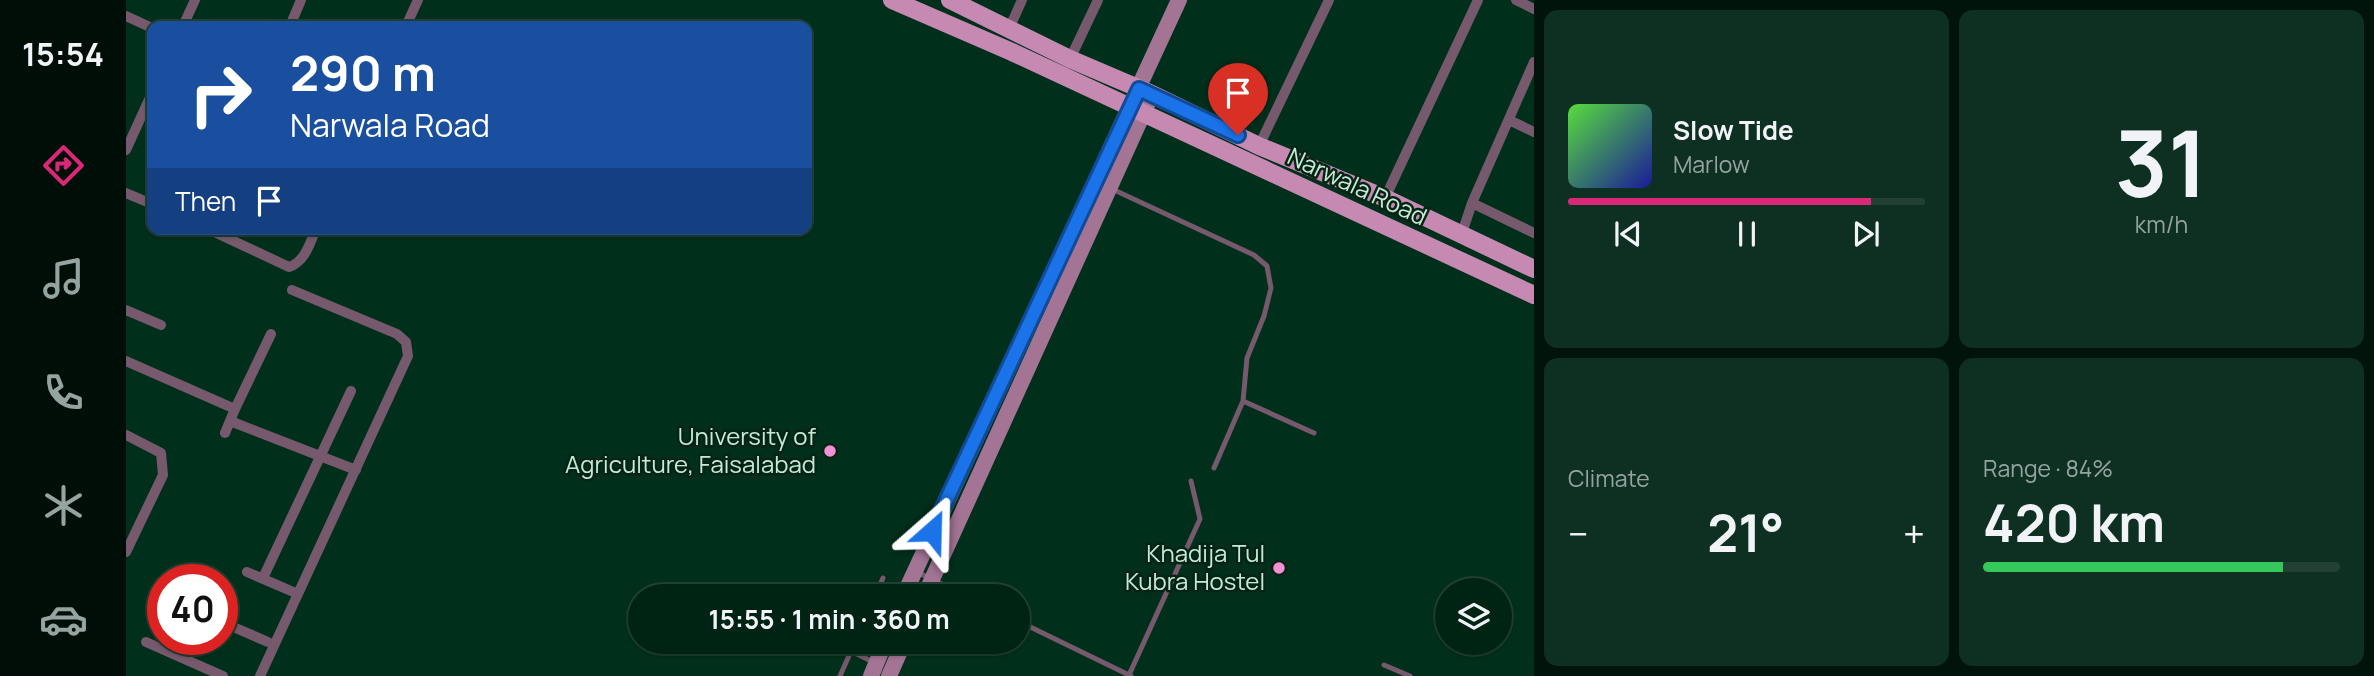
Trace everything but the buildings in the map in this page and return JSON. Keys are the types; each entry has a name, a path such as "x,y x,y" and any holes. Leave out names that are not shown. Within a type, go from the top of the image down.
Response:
{"main road":[{"name":"Narwala Road","path":"892,0 1012,52 1534,295"},
{"name":"Narwala Road","path":"950,0 1070,59 1145,91 1259,146 1385,198 1534,269"}],"street":[{"path":"185,21 195,0"},
{"path":"292,21 301,0"},
{"path":"408,21 418,0"},
{"path":"1009,29 1022,0"},
{"path":"1070,59 1098,0"},
{"path":"930,584 1006,416 1074,246 1110,188 1179,0"},
{"path":"1259,146 1329,0"},
{"path":"1385,198 1478,0"},
{"path":"1516,0 1534,9"},
{"path":"126,16 147,26"},
{"path":"1461,236 1472,203 1534,62"},
{"path":"126,150 147,104"},
{"path":"908,584 989,409 1074,246 1137,111"},
{"path":"1509,120 1534,132"},
{"path":"126,193 147,202"},
{"path":"1472,203 1534,233"},
{"path":"221,235 289,267 296,265 306,252 313,235"},
{"path":"260,676 408,356 406,342 397,334 292,290"},
{"path":"126,310 161,326"},
{"path":"225,433 271,334"},
{"path":"126,361 235,409"},
{"path":"262,578 351,391"},
{"path":"989,409 1006,416"},
{"path":"230,421 356,470"},
{"path":"126,435 161,453 163,475 126,552"},
{"path":"932,531 950,539"},
{"path":"247,572 298,594"},
{"path":"238,628 268,642"},
{"path":"146,642 223,676"},
{"path":"889,676 899,654"}],"lane":[{"path":"1110,188 1254,255 1267,266 1271,288 1264,316 1247,358 1243,401 1214,468"},
{"path":"1243,401 1314,433"},
{"path":"1030,627 1130,676 1200,519 1191,481"},
{"path":"914,571 942,584"},
{"path":"880,584 883,578"},
{"path":"840,676 850,654"},
{"path":"854,654 873,670"},
{"path":"1384,665 1409,676"}],"place":[{"name":"University of Agriculture, Faisalabad","path":"830,451"},
{"name":"Khadija Tul Kubra Hostel","path":"1279,568"}],"route":[{"path":"932,531 1139,89 1238,135"}]}
